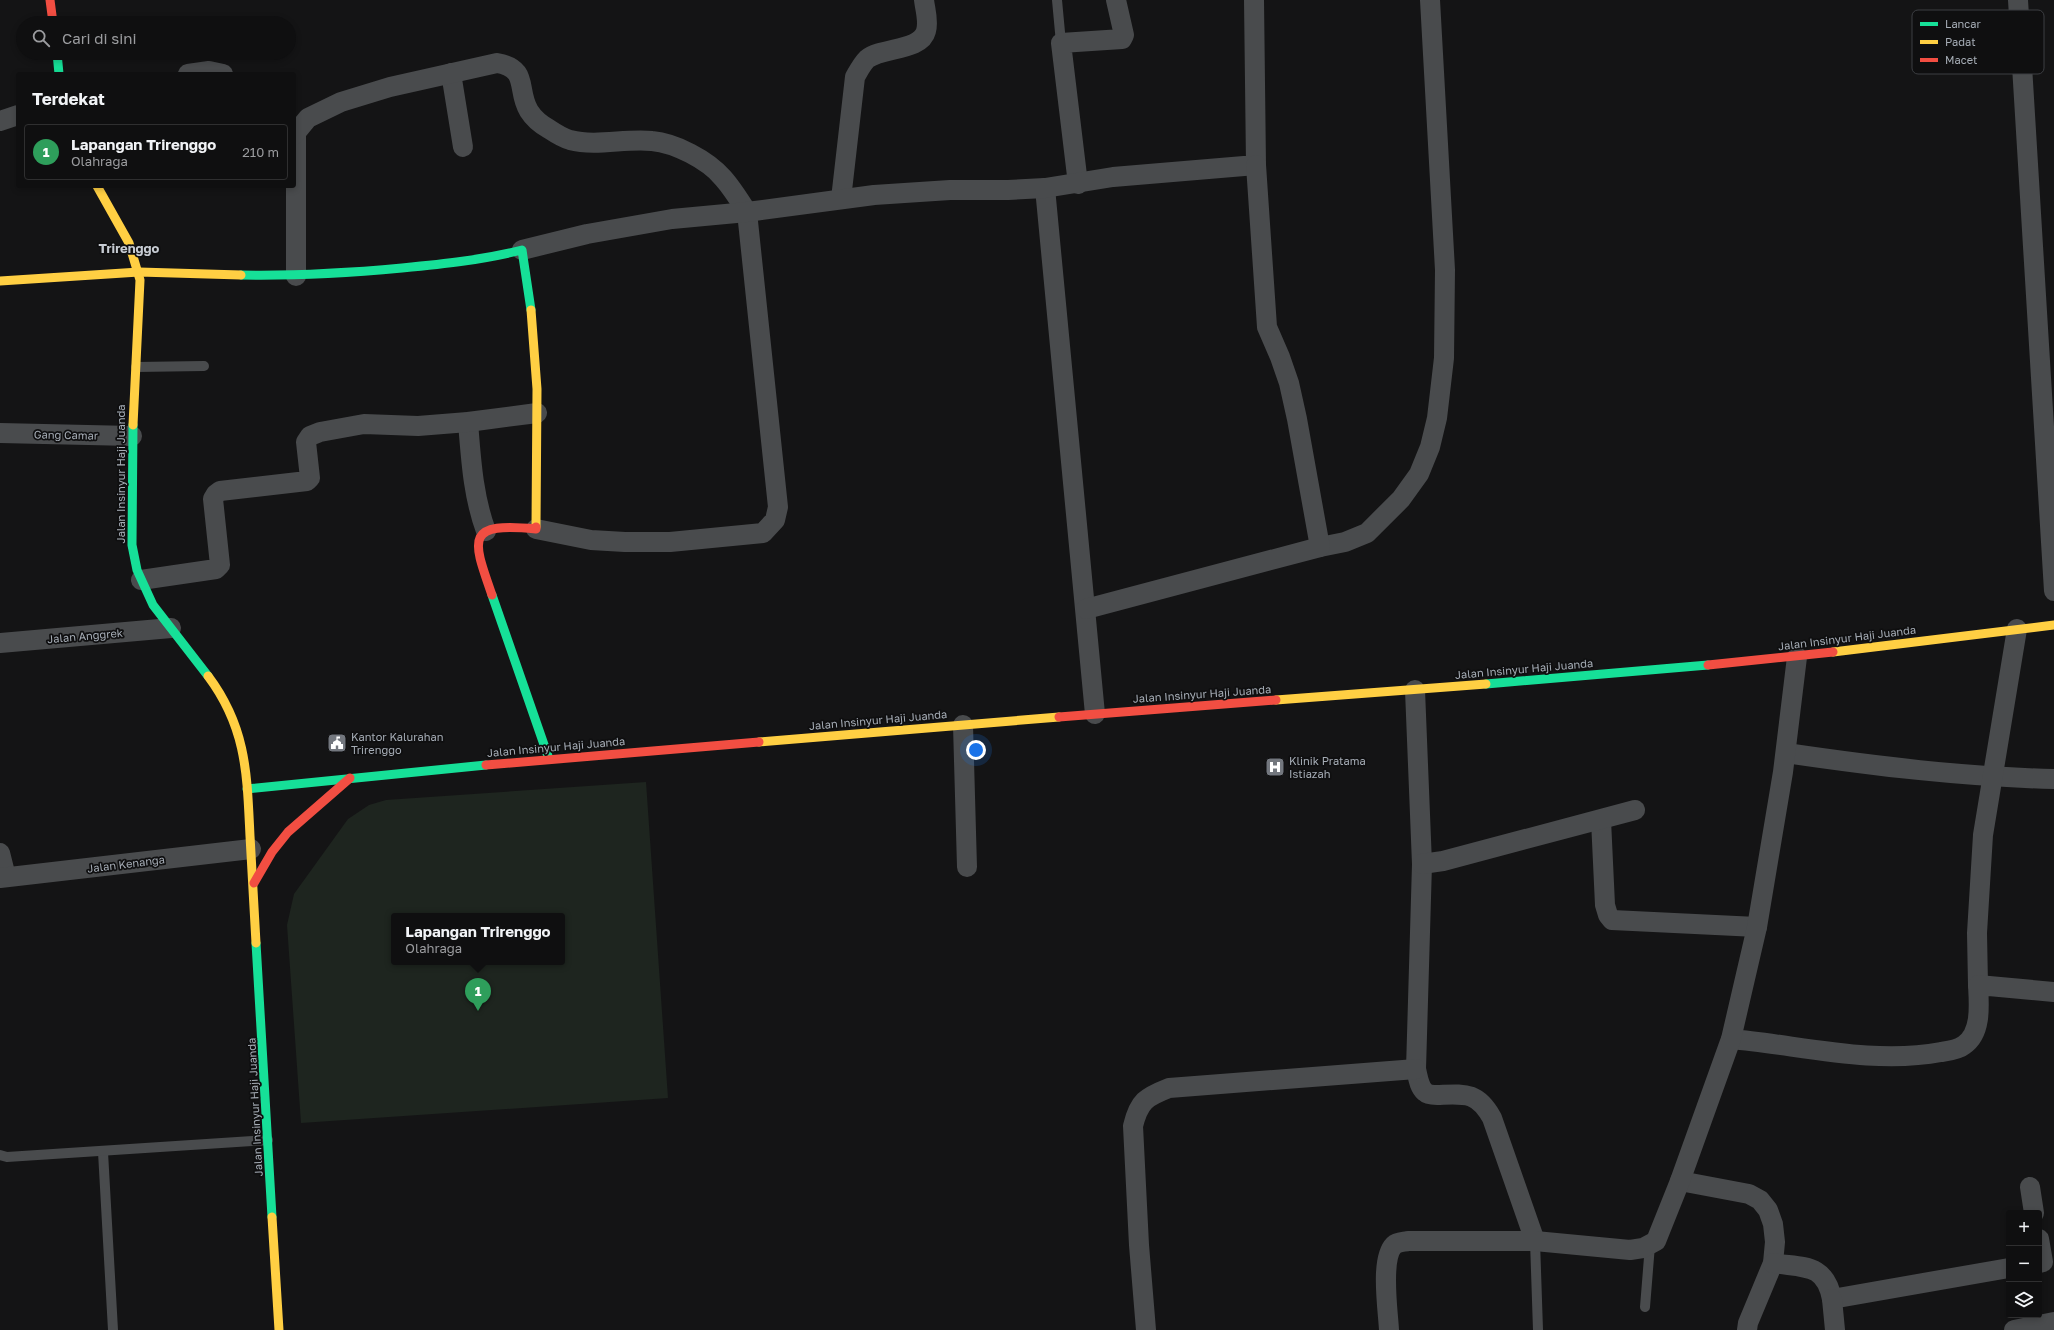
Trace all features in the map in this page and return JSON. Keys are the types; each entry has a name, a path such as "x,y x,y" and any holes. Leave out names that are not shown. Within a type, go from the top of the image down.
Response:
{"main road":[{"path":"50,0 52,16"},
{"path":"58,60 59,72"},
{"name":"Jalan Insinyur Haji Juanda","path":"98,188 131,251 139,272 140,290 132,436 132,545 137,570 153,604 210,678 228,708 238,733 244,758 252,849 279,1330"},
{"path":"0,281 139,272 296,276 435,265 490,258 522,250 532,323 537,413 536,529 499,528 486,531 478,542 478,555 483,574 549,759"},
{"name":"Jalan Insinyur Haji Juanda","path":"247,789 549,759 1095,714 1415,690 1797,657 2054,624"},
{"path":"254,883 272,852 288,832 350,778"}],"street":[{"path":"841,199 855,77 861,66 868,58 915,44 924,37 927,23 924,0"},
{"path":"1078,184 1061,43 1122,39 1124,35 1116,0"},
{"path":"1254,0 1256,164 1267,327 1289,383 1320,547"},
{"path":"1086,609 1320,547 1345,542 1367,533 1401,499 1419,474 1430,447 1436,418 1444,358 1445,270 1430,0"},
{"path":"2018,0 2019,10"},
{"path":"296,133 308,118 341,102 451,73 497,63 509,65 518,73 528,110 536,121 548,129 569,140 588,142 652,141 672,146 694,155 723,177 748,212 778,507 775,520 763,533 670,542 591,540 536,529"},
{"path":"202,72 214,72"},
{"path":"451,73 463,147"},
{"path":"2023,74 2054,591"},
{"path":"0,121 16,116"},
{"path":"522,250 637,224 712,214 748,212 841,199 950,190 1008,190 1045,188 1114,178 1256,164"},
{"path":"295,188 296,276"},
{"path":"1045,188 1095,714"},
{"path":"141,580 216,568 220,565 214,499 216,494 220,491 307,481 310,478 306,442 310,436 320,432 364,424 418,426 468,422 537,413"},
{"path":"468,422 474,487 479,513 486,531"},
{"name":"Gang Camar","path":"0,433 132,436"},
{"name":"Jalan Anggrek","path":"0,643 170,628"},
{"path":"1731,1039 1880,1056 1910,1056 1952,1050 1964,1045 1976,1028 1978,1020 1977,933 1983,835 1992,778 1998,754 2017,629"},
{"path":"1389,1330 1386,1266 1388,1253 1395,1244 1408,1241 1535,1241 1630,1250 1650,1245 1656,1241 1661,1233 1731,1039 1757,927 1786,753 1797,657"},
{"path":"1415,690 1422,864 1416,1069 1421,1087 1426,1093 1433,1095 1462,1094 1477,1098 1485,1105 1492,1118 1535,1241"},
{"path":"964,725 967,867"},
{"path":"1786,753 1861,764 1992,778 2054,779"},
{"path":"1422,864 1443,861 1635,810"},
{"path":"1601,820 1605,905 1608,915 1612,920 1757,927"},
{"name":"Jalan Kenanga","path":"3,878 252,849"},
{"path":"0,853 3,878"},
{"path":"1978,985 2054,992"},
{"path":"1146,1330 1133,1126 1136,1113 1142,1102 1151,1095 1169,1088 1416,1069"},
{"path":"1680,1181 1749,1194 1760,1200 1768,1210 1773,1224 1775,1242 1773,1263 1748,1323 1747,1330"},
{"path":"2030,1187 2034,1210"},
{"path":"1773,1263 1818,1271 1825,1278 1830,1287 1835,1330"},
{"path":"1832,1299 2006,1269"},
{"path":"2014,1330 2054,1322"}],"lane":[{"path":"1057,0 1061,43"},
{"path":"136,367 204,366"},
{"path":"0,1155 7,1157 104,1152 268,1140"},
{"path":"104,1152 113,1330"},
{"path":"1535,1241 1538,1330"},
{"path":"1645,1307 1650,1245"}],"shaded area":[{"path":"646,782 668,1098 301,1123 287,925 294,894 348,819 369,805 386,800"}],"traffic: fast":[{"path":"58,60 59,72"},
{"path":"241,275 322,274 402,268 477,259 522,250 531,310"},
{"path":"133,425 132,545 137,570 153,605 208,676"},
{"path":"492,595 549,759"},
{"path":"1486,684 1708,665"},
{"path":"247,789 486,765"},
{"path":"256,943 272,1217"}],"traffic: slow":[{"path":"98,188 129,243 140,280 133,425"},
{"path":"0,281 139,272 241,275"},
{"path":"531,310 537,389 536,527"},
{"path":"1833,652 2054,625"},
{"path":"208,676 221,695 231,714 238,733 246,772 256,943"},
{"path":"1276,700 1486,684"},
{"path":"759,742 1059,717"},
{"path":"272,1217 279,1330"}],"traffic: jam":[{"path":"50,0 52,16"},
{"path":"492,595 480,560 478,547 480,538 486,532 496,528 513,527 536,529 536,527"},
{"path":"1708,665 1833,652"},
{"path":"1059,717 1276,700"},
{"path":"486,765 759,742"},
{"path":"254,883 272,852 288,832 350,778"}],"place":[{"name":"Kantor Kalurahan Trirenggo","path":"337,743"},
{"name":"Klinik Pratama Istiazah","path":"1275,767"},
{"name":"Lapangan Trirenggo","path":"478,1011"}],"district":[{"name":"Trirenggo","path":"129,248"}]}
